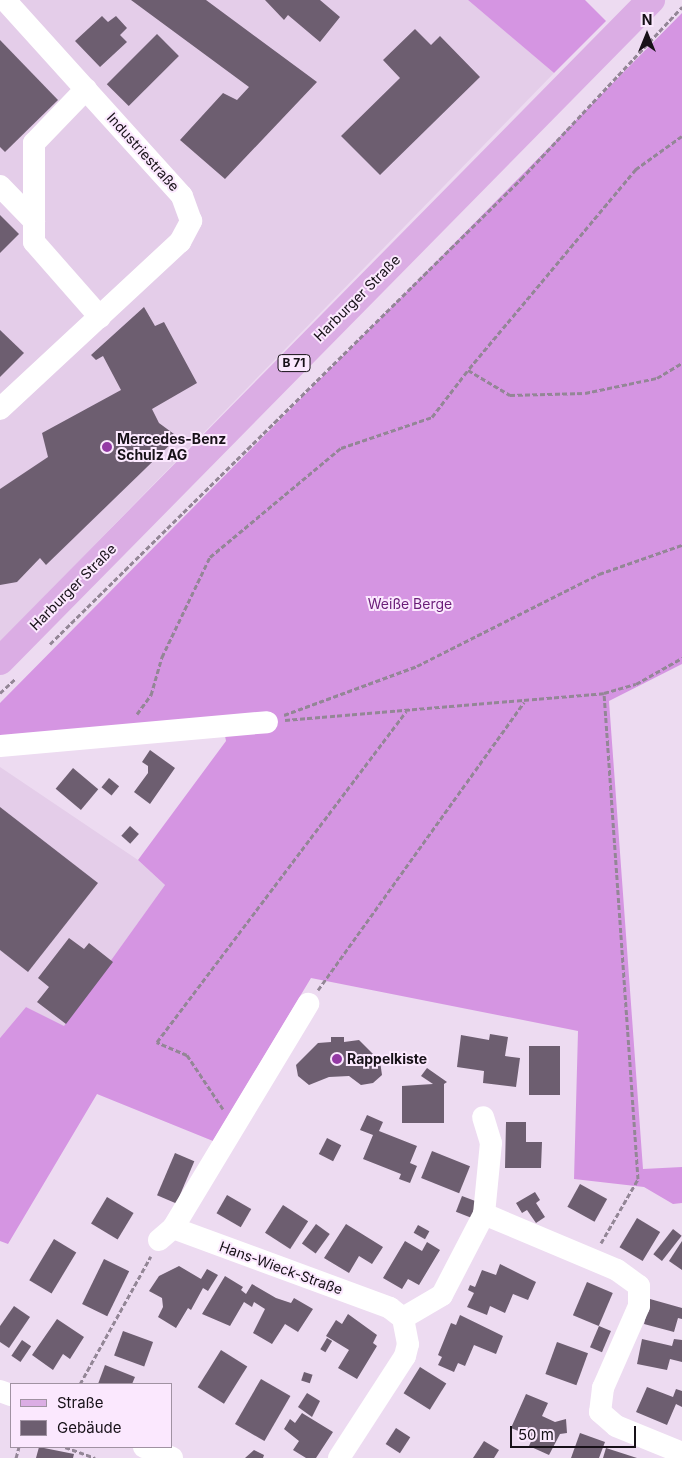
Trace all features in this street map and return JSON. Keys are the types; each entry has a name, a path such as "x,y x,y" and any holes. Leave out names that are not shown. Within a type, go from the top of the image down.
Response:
{"main road":[{"name":"Harburger Straße","path":"11,667 651,0"}],"street":[{"name":"Industriestraße","path":"0,409 180,242 191,221 182,196 5,0"},
{"path":"86,90 34,143 34,242 100,317"},
{"path":"0,186 34,221"},
{"path":"0,746 267,722"},
{"path":"166,1234 235,1126 308,1004"},
{"path":"340,1458 405,1356 408,1344 403,1318 442,1295 484,1214 491,1143 484,1117"},
{"path":"484,1214 618,1270 639,1286 638,1306 603,1388 600,1412 616,1426 682,1453"},
{"name":"Hans-Wieck-Straße","path":"166,1234 390,1308 403,1318"},
{"path":"147,1448 172,1458"}],"path":[{"path":"42,652 522,179 682,7"},
{"path":"120,736 151,695 162,657 210,557 341,448 432,417 468,370 636,169 682,136"},
{"path":"468,370 510,395 585,393 657,378 682,363"},
{"path":"267,722 417,666 599,574 682,545"},
{"path":"267,722 524,702 604,693 636,684 682,658"},
{"path":"0,693 11,667"},
{"path":"592,1259 638,1179 604,693"},
{"path":"308,1004 524,702"},
{"path":"235,1126 187,1054 157,1042 406,711"},
{"path":"81,1383 166,1234"},
{"path":"68,1448 95,1458"}],"shaded area":[{"path":"0,0 468,0 554,73 0,642"},
{"path":"0,767 138,860 165,885 64,1027 26,1007 0,1038"}],"green space":[{"path":"468,0 585,0 606,21 554,73"},
{"name":"Weiße Berge","path":"682,13 682,664 609,701 643,1169 682,1167 682,1203 673,1204 644,1187 574,1179 578,1031 311,978 213,1141 97,1094 8,1244 0,1241 0,1038 26,1007 64,1026 165,885 138,860 226,741 222,720 0,741 0,703"}],"building":[{"path":"131,0 206,0 317,82 225,179 180,140 223,93 237,100 249,87"},
{"path":"265,0 320,0 340,17 320,42 288,15 284,20"},
{"path":"102,16 108,22 116,16 127,28 120,35 127,42 100,67 75,41"},
{"path":"415,29 431,45 440,36 480,77 380,175 341,136 400,78 383,60"},
{"path":"157,34 179,56 129,106 107,84"},
{"path":"0,40 58,100 5,152 0,147"},
{"path":"0,215 19,234 0,253"},
{"name":"Mercedes-Benz Schulz AG","path":"144,307 155,326 164,322 197,383 152,409 159,423 178,437 46,565 40,558 17,582 0,585 0,489 48,457 42,433 121,390 103,356 96,360 91,355"},
{"path":"0,330 24,353 0,377"},
{"path":"150,750 175,768 150,804 134,792 148,773 148,766 142,762"},
{"path":"73,768 98,789 81,810 56,789"},
{"path":"109,778 119,786 112,796 101,787"},
{"path":"0,807 98,883 28,972 0,950"},
{"path":"130,826 139,834 130,844 121,836"},
{"path":"69,938 84,949 89,943 113,962 66,1024 37,1002 49,987 38,978"},
{"path":"490,1034 508,1037 505,1056 520,1058 516,1087 483,1083 484,1071 457,1067 461,1035 489,1040"},
{"path":"331,1037 344,1037 344,1042 359,1040 380,1061 382,1075 373,1083 361,1085 349,1076 329,1077 309,1085 298,1076 296,1065 318,1043 331,1042"},
{"path":"529,1046 560,1046 560,1095 529,1095"},
{"path":"427,1068 447,1082 444,1084 444,1123 402,1123 402,1086 433,1084 421,1076"},
{"path":"367,1115 383,1122 379,1131 417,1146 410,1163 417,1166 410,1183 399,1179 401,1174 363,1159 373,1135 360,1130"},
{"path":"506,1122 526,1122 526,1142 542,1142 541,1168 505,1168"},
{"path":"327,1138 341,1145 333,1161 319,1154"},
{"path":"432,1151 470,1166 459,1193 421,1178"},
{"path":"175,1153 194,1161 176,1204 157,1195"},
{"path":"580,1184 607,1199 595,1222 567,1207"},
{"path":"535,1192 540,1200 536,1203 545,1217 536,1223 527,1210 522,1213 516,1203"},
{"path":"227,1195 251,1209 241,1227 216,1213"},
{"path":"462,1196 478,1202 472,1218 456,1212"},
{"path":"107,1197 134,1213 118,1240 91,1224"},
{"path":"283,1205 308,1221 290,1249 265,1233"},
{"path":"637,1218 660,1232 643,1261 619,1247"},
{"path":"316,1224 330,1234 316,1253 302,1243"},
{"path":"346,1224 383,1247 372,1264 359,1256 349,1273 324,1258"},
{"path":"418,1225 429,1231 425,1239 414,1233"},
{"path":"673,1229 682,1236 662,1261 653,1254"},
{"path":"54,1239 76,1252 52,1294 29,1280"},
{"path":"405,1241 422,1251 427,1242 440,1250 419,1285 408,1279 402,1289 383,1278"},
{"path":"682,1241 682,1270 669,1261"},
{"path":"104,1259 129,1271 107,1316 82,1304"},
{"path":"500,1264 536,1282 528,1300 513,1294 505,1313 490,1306 487,1315 467,1307 474,1293 468,1290 470,1285 475,1287 482,1270 496,1275"},
{"path":"179,1266 201,1279 207,1269 218,1275 208,1291 203,1288 191,1310 188,1308 176,1328 158,1317 163,1307 162,1298 149,1291 159,1276"},
{"path":"225,1276 243,1287 241,1290 246,1294 252,1284 276,1298 291,1303 294,1298 313,1309 298,1332 285,1324 272,1344 253,1333 265,1309 254,1302 252,1307 244,1302 230,1326 202,1314"},
{"path":"587,1282 613,1293 599,1326 573,1315"},
{"path":"650,1299 682,1308 682,1319 678,1318 674,1332 644,1324"},
{"path":"14,1306 30,1317 9,1348 0,1342 0,1326"},
{"path":"348,1314 377,1335 373,1343 377,1346 357,1379 338,1368 349,1350 326,1336 336,1320 342,1324"},
{"path":"460,1315 503,1336 496,1354 474,1345 465,1366 458,1363 454,1372 438,1365 442,1357 438,1355 451,1323 456,1325"},
{"path":"57,1319 84,1337 70,1359 63,1354 53,1370 32,1355"},
{"path":"599,1326 611,1331 602,1352 590,1347"},
{"path":"123,1331 153,1342 144,1366 114,1355"},
{"path":"327,1338 332,1341 325,1352 320,1349"},
{"path":"642,1339 672,1346 674,1339 682,1340 682,1362 670,1359 667,1370 637,1364"},
{"path":"22,1340 31,1346 20,1362 11,1356"},
{"path":"557,1342 588,1353 576,1385 545,1374"},
{"path":"221,1350 247,1366 224,1404 198,1387"},
{"path":"105,1365 135,1377 132,1383 98,1383"},
{"path":"420,1367 446,1383 430,1410 404,1393"},
{"path":"304,1372 313,1375 310,1383 301,1381"},
{"path":"261,1379 290,1396 264,1441 235,1424"},
{"path":"647,1387 673,1397 676,1389 682,1391 682,1407 676,1404 667,1425 636,1412"},
{"path":"307,1393 320,1401 312,1417 298,1407"},
{"path":"526,1394 548,1403 542,1416 555,1422 566,1419 567,1433 560,1434 549,1455 529,1446 533,1437 511,1428"},
{"path":"302,1413 333,1432 316,1458 306,1458 293,1450 299,1441 284,1429 290,1419 295,1423"},
{"path":"396,1428 410,1437 400,1453 386,1444"},
{"path":"580,1433 605,1442 599,1458 571,1458"},
{"path":"484,1441 499,1450 494,1458 473,1458"},
{"path":"39,1448 74,1454 73,1458 36,1458"},
{"path":"606,1448 637,1458 603,1458"},
{"path":"254,1450 264,1455 263,1458 245,1458"}],"place":[{"name":"Mercedes-Benz Schulz AG","path":"107,447"},
{"name":"Rappelkiste","path":"337,1059"}]}
